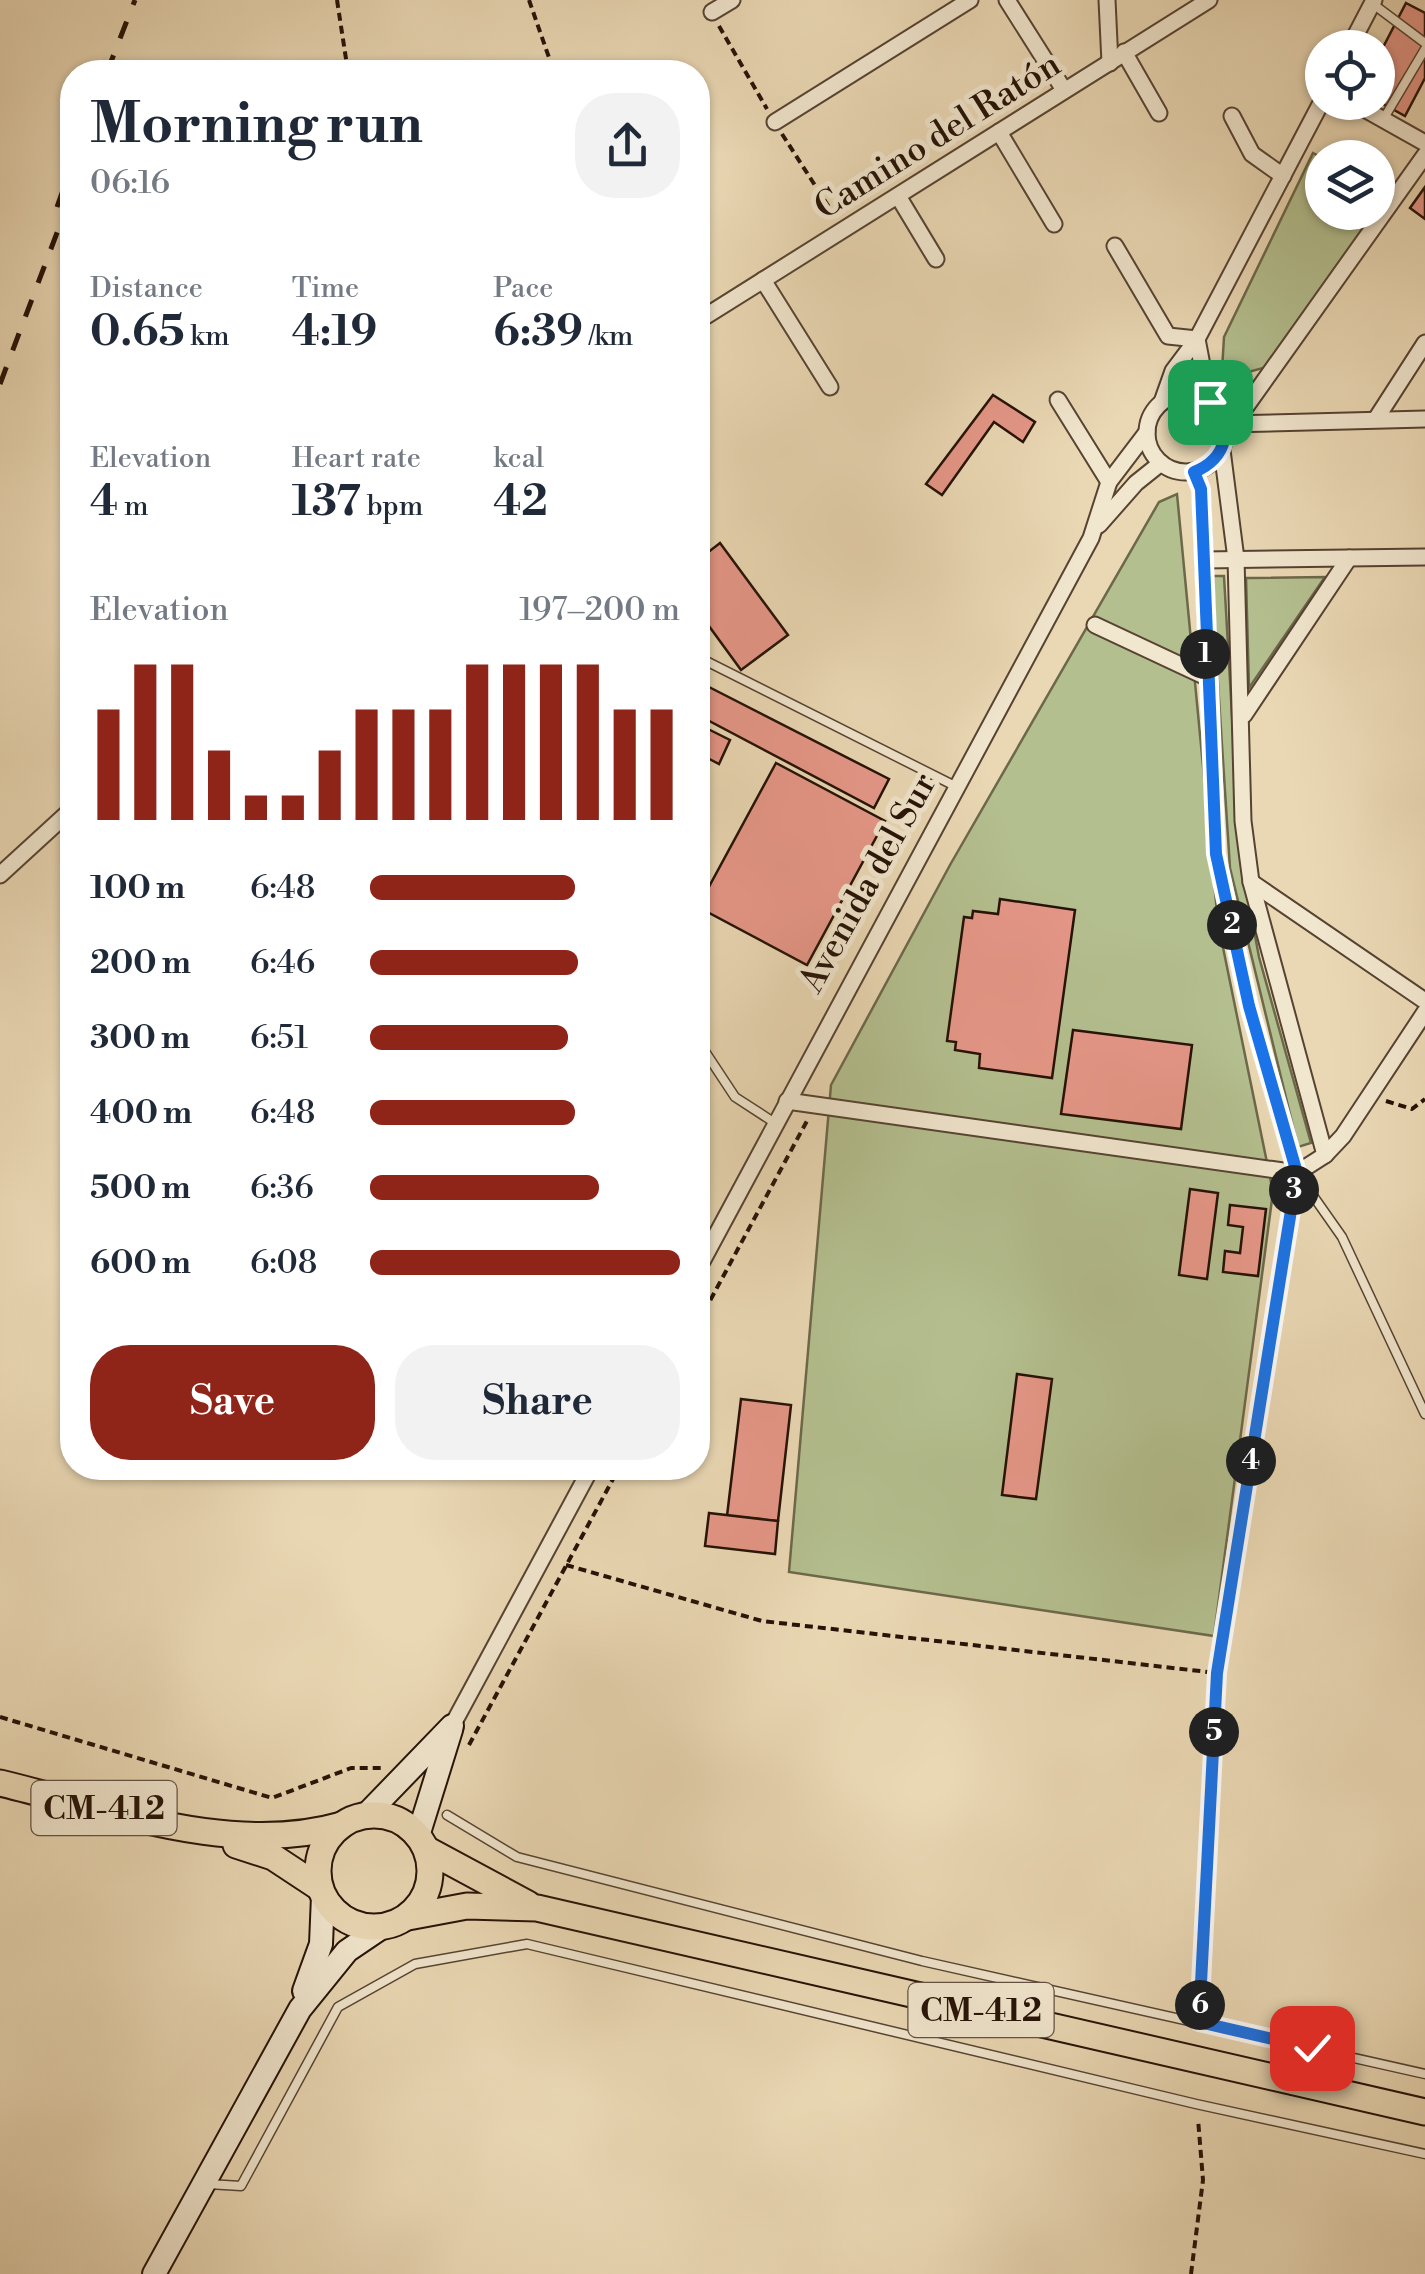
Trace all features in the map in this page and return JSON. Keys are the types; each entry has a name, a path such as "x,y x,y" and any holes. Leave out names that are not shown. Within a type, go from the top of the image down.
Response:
{"main road":[{"path":"154,2274 300,2009 321,1944 320,1853 452,1726"},
{"path":"408,1917 429,1886 422,1842 452,1726"},
{"name":"CM-412","path":"0,1783 209,1832 273,1857 321,1892 347,1921 380,1928 408,1917 467,1906 537,1908 1425,2112"},
{"name":"CM-412","path":"209,1832 294,1836 353,1820 394,1819 422,1842 537,1908"},
{"path":"300,2009 348,1951 380,1928"}],"street":[{"path":"712,12 732,0"},
{"path":"774,122 970,0"},
{"path":"1007,0 1064,90"},
{"path":"1106,0 1110,63"},
{"name":"Camino del Ratón","path":"710,314 1209,0"},
{"path":"1358,30 1373,2"},
{"path":"1124,52 1160,113"},
{"path":"1232,116 1252,154 1283,176"},
{"path":"1312,120 1196,338 1174,370 1147,432 1148,444 1161,463 1194,472 1215,460 1230,423 1425,155"},
{"path":"1387,120 1425,143"},
{"path":"1000,132 1054,224"},
{"path":"898,196 936,259"},
{"path":"1116,246 1168,336 1196,338"},
{"path":"763,280 830,386"},
{"path":"1196,338 1210,402"},
{"path":"1376,419 1425,344"},
{"path":"1162,402 1186,394 1210,402 1230,423 1425,418"},
{"path":"1058,400 1109,482"},
{"name":"Avenida del Sur","path":"710,1239 776,1124 1096,528 1109,482 1147,432"},
{"path":"1222,450 1236,559 1244,714 1244,821 1251,882 1325,1155"},
{"name":"Avenida del Sur","path":"1096,528 1136,483 1161,463"},
{"path":"1194,472 1201,489 1216,854 1249,1006 1297,1173"},
{"path":"1244,714 1350,558"},
{"path":"1204,560 1425,558"},
{"path":"1096,625 1206,677"},
{"path":"0,875 60,820"},
{"path":"1251,882 1425,1001"},
{"path":"788,1101 1297,1173 1325,1155 1425,1012"},
{"path":"452,1726 585,1480"}],"lane":[{"path":"1373,2 1425,46 1395,99"},
{"path":"710,663 958,788"},
{"path":"710,1059 736,1097 776,1124"},
{"path":"1297,1173 1342,1237 1425,1414"},
{"path":"447,1815 517,1857 922,1961 1425,2074"},
{"path":"204,2184 241,2186 338,2008 414,1964 527,1944 1196,2104 1425,2154"}],"path":[{"path":"338,0 346,60"},
{"path":"529,0 550,60"},
{"path":"1371,1094 1412,1110 1424,1104"},
{"path":"710,1301 808,1119"},
{"path":"1199,2022 1217,1673 1297,1173"},
{"path":"462,1757 613,1480"},
{"path":"566,1566 762,1620 1217,1673"},
{"path":"0,1717 272,1798 351,1768 411,1769"},
{"path":"1192,2274 1202,2180 1196,2104"}],"green space":[{"path":"1305,170 1305,230 1369,230 1267,367 1248,372 1234,400 1224,401 1224,337"},
{"path":"1177,494 1218,923 1273,1192 1214,1636 789,1572 831,1085 950,865 1159,502"},
{"path":"1211,576 1224,576 1240,855 1259,957 1311,1143 1298,1147 1230,868"},
{"path":"1325,577 1249,688 1246,578"}],"building":[{"path":"1406,3 1425,13 1425,78 1405,116 1395,110 1392,30"},
{"path":"1425,187 1425,219 1410,208"},
{"path":"993,395 1035,422 1023,442 994,422 942,495 926,484"},
{"path":"720,543 788,635 741,670 710,627 710,551"},
{"path":"710,688 889,779 874,808 710,721"},
{"path":"710,730 730,740 719,764 710,759"},
{"path":"776,763 885,821 807,965 710,913 710,885"},
{"path":"1000,899 1075,910 1052,1078 979,1068 980,1054 955,1050 956,1042 947,1041 964,917 972,918 973,911 998,914"},
{"path":"1073,1030 1192,1045 1181,1129 1061,1114"},
{"path":"1190,1189 1218,1193 1207,1279 1179,1275"},
{"path":"1230,1205 1266,1209 1258,1276 1223,1272 1225,1251 1240,1253 1243,1227 1228,1225"},
{"path":"1017,1374 1052,1379 1036,1499 1002,1495"},
{"path":"741,1399 791,1405 778,1521 727,1516"},
{"path":"709,1513 778,1521 775,1554 705,1546"}],"railway":[{"path":"112,60 135,0"},
{"path":"57,207 60,199"},
{"path":"0,384 60,225"}],"route":[{"path":"1210,402 1222,416 1226,438 1215,460 1194,472 1201,489 1216,854 1249,1006 1297,1173 1217,1673 1199,2022 1312,2048"}]}
